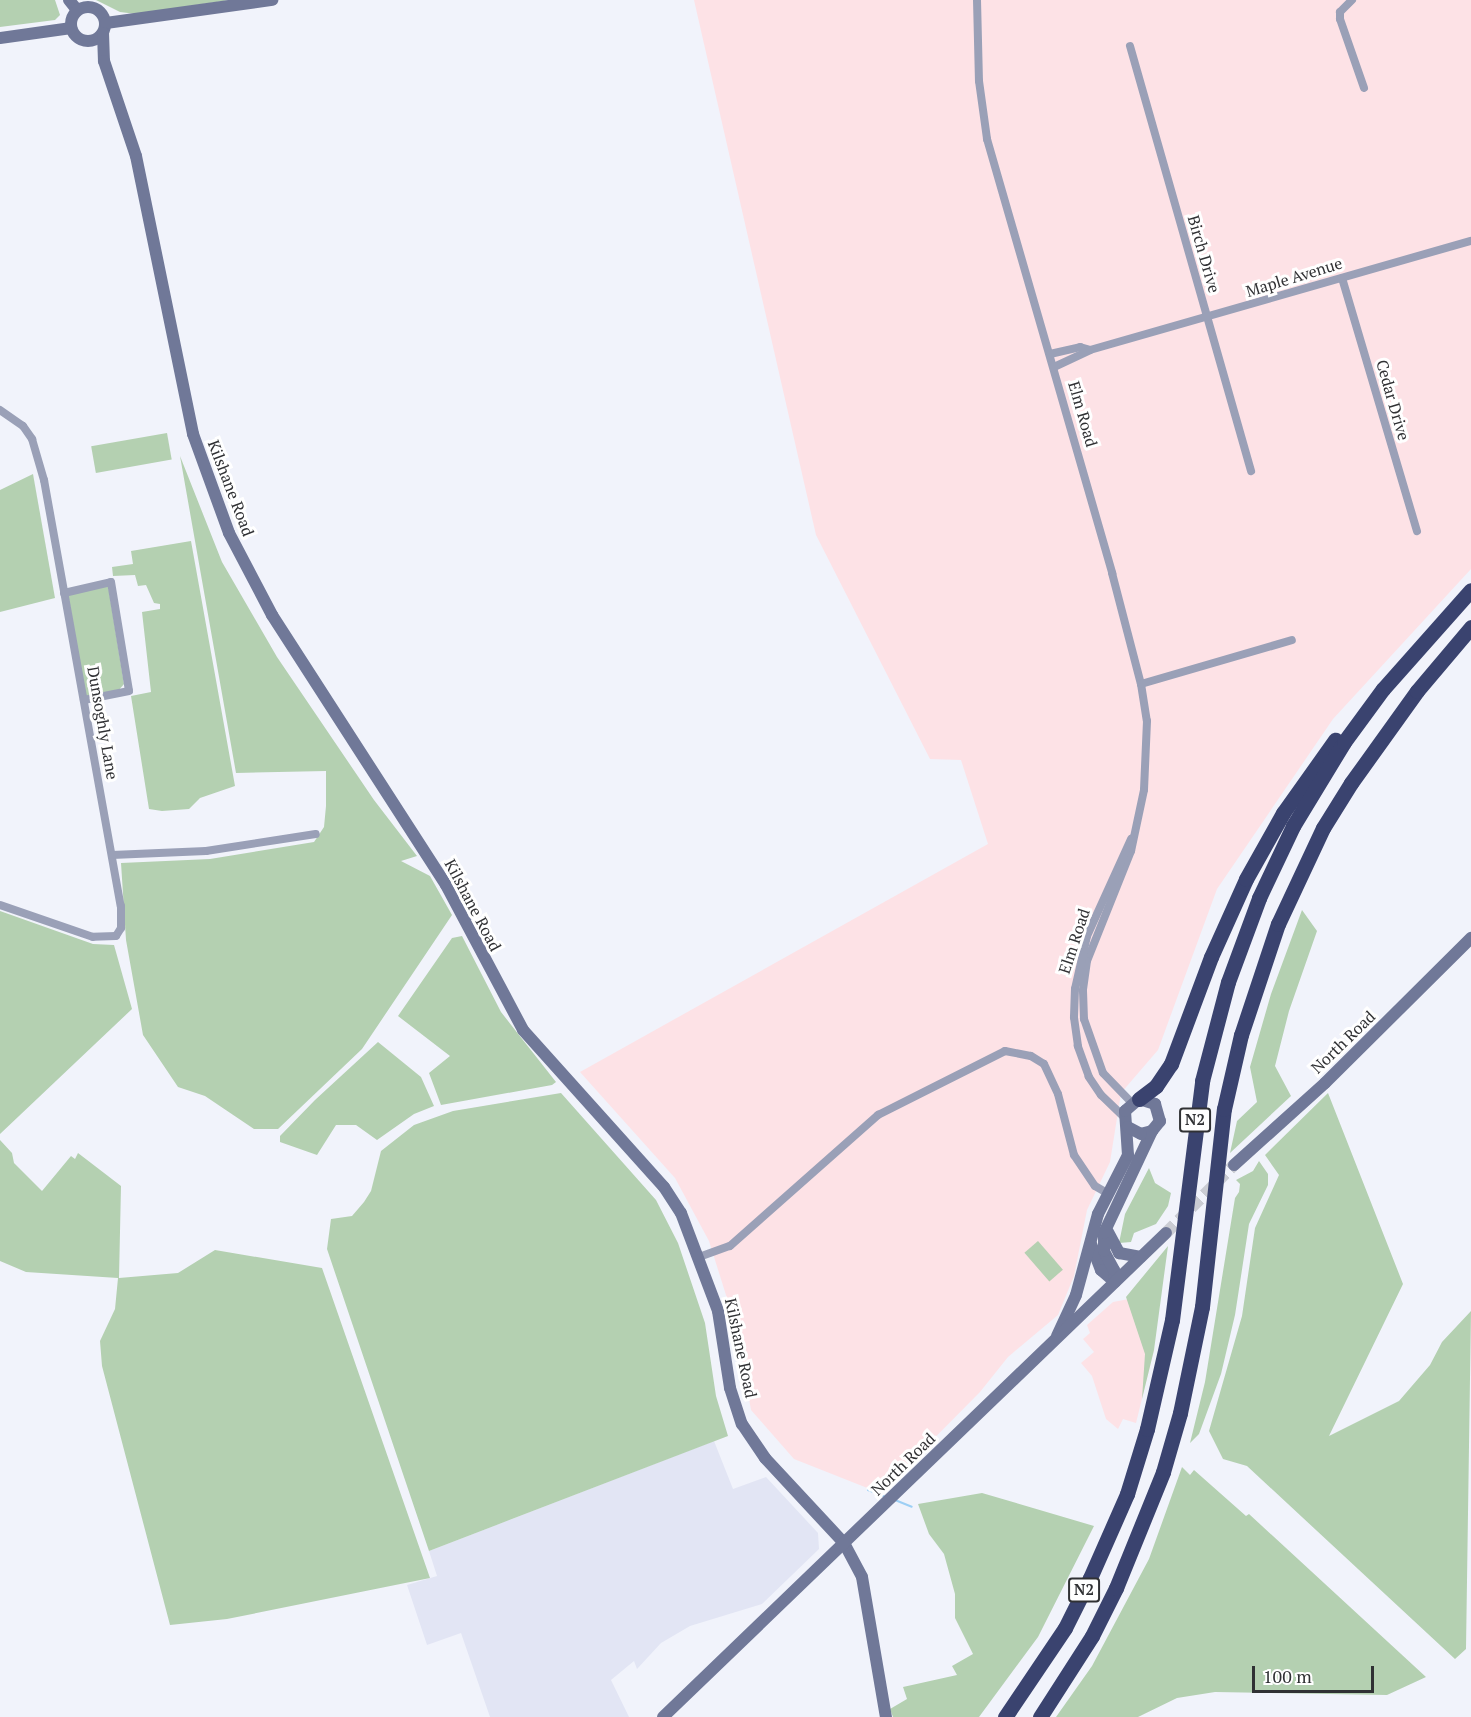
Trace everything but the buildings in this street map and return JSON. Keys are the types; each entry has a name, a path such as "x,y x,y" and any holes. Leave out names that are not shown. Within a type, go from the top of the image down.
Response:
{"highway":[{"path":"1135,1101 1156,1086 1171,1064 1228,917 1283,813 1400,658 1471,580"},
{"name":"N2","path":"1005,1717 1065,1628 1127,1494 1147,1429 1172,1320 1202,1081 1225,992 1259,898 1293,826 1344,742 1383,689 1471,590"},
{"name":"N2","path":"1040,1717 1092,1636 1116,1588 1166,1462 1192,1362 1202,1306 1224,1109 1243,1025 1278,924 1323,828 1351,783 1417,691 1471,627"}],"main road":[{"path":"69,0 77,10"},
{"path":"0,38 71,28 86,41 96,39 104,28 272,0"},
{"path":"71,28 77,10 87,6 98,9 104,28"},
{"name":"Kilshane Road","path":"104,28 104,60 136,156 193,434 213,496 249,575 437,870 523,1030 664,1187 681,1214 718,1311 730,1388 742,1424 765,1458 844,1543 862,1577 869,1603 886,1717"},
{"name":"Kilshane Road","path":"86,41 104,60"},
{"name":"North Road","path":"1234,1165 1325,1083 1471,938"},
{"path":"1055,1339 1076,1295 1107,1193 1128,1155 1126,1122 1135,1101 1150,1101 1159,1109 1160,1121 1152,1131 1108,1222 1103,1241 1115,1282"},
{"path":"1126,1122 1141,1134 1152,1131"},
{"path":"1108,1222 1114,1248 1141,1257"},
{"name":"North Road","path":"663,1717 1166,1233"},
{"path":"1090,1243 1101,1270 1115,1282"}],"street":[{"name":"Elm Road","path":"977,0 984,123 1141,684 1148,753 1131,851 1088,961 1083,991 1084,1019 1103,1073 1135,1101"},
{"path":"1352,0 1340,12 1340,19 1364,88"},
{"name":"Birch Drive","path":"1130,46 1251,471"},
{"name":"Maple Avenue","path":"1053,367 1090,350 1471,241"},
{"name":"Cedar Drive","path":"1342,278 1417,531"},
{"name":"Maple Avenue","path":"1050,354 1080,347 1090,350"},
{"name":"Dunsoghly Lane","path":"0,410 23,426 32,439 44,480 122,919 116,936 93,937 0,905"},
{"path":"64,592 111,582 129,691 84,700"},
{"path":"1141,684 1292,640"},
{"path":"112,855 206,851 316,834"},
{"name":"Elm Road","path":"1126,1122 1101,1095 1084,1066 1078,1046 1074,998 1087,936 1132,836"},
{"path":"699,1257 729,1246 878,1115 1005,1051 1031,1056 1044,1064 1055,1085 1074,1155 1095,1186 1107,1193"}],"shaded area":[{"path":"694,0 1471,0 1471,569 1333,719 1217,889 1158,1050 1121,1093 1110,1162 1087,1210 1074,1276 1058,1315 1008,1357 980,1392 880,1493 794,1459 751,1410 737,1330 709,1241 675,1178 580,1072 988,844 961,760 930,759 816,535"},
{"path":"1129,1299 1154,1350 1136,1423 1123,1419 1118,1429 1106,1419 1092,1376 1081,1363 1094,1352 1083,1339 1090,1333 1087,1325 1113,1302"},
{"path":"714,1441 733,1489 766,1477 818,1533 819,1549 762,1604 690,1626 661,1643 637,1669 634,1661 611,1680 629,1717 490,1717 461,1633 427,1645 407,1585 437,1576 429,1551"}],"green space":[{"path":"0,0 55,0 60,15 55,20 0,27"},
{"path":"96,0 230,0 136,14 120,12"},
{"path":"167,433 172,460 96,473 91,446"},
{"path":"180,456 222,562 277,657 374,800 417,856 401,861 430,876 452,915 362,1049 278,1129 254,1129 205,1096 178,1087 143,1035 126,940 121,863 210,859 314,842 324,827 326,771 236,773"},
{"path":"33,474 55,598 0,612 0,490"},
{"path":"191,541 235,786 200,798 189,809 162,811 149,809 131,696 151,692 142,612 160,609 160,604 154,603 146,585 138,586 135,575 113,576 112,567 133,564 131,551"},
{"path":"108,585 124,684 118,691 86,698 68,594"},
{"path":"1302,910 1317,931 1289,1011 1275,1066 1291,1096 1230,1153 1237,1121 1257,1102 1250,1067 1271,994"},
{"path":"0,911 93,944 114,945 132,1009 0,1134"},
{"path":"462,936 501,1012 556,1082 552,1085 441,1105 429,1073 450,1056 398,1016 452,938"},
{"path":"378,1042 421,1077 434,1106 414,1114 377,1140 356,1125 336,1125 317,1155 280,1142 280,1136 315,1100"},
{"path":"561,1093 656,1200 678,1243 705,1323 716,1396 728,1436 429,1551 327,1249 331,1219 352,1216 371,1191 381,1151 414,1125 453,1111"},
{"path":"1328,1093 1403,1284 1329,1436 1399,1401 1430,1365 1442,1342 1471,1311 1466,1649 1455,1659 1247,1466 1223,1459 1209,1431 1242,1316 1255,1228 1279,1175 1265,1155"},
{"path":"0,1140 12,1153 14,1163 42,1191 71,1156 75,1159 78,1153 121,1186 119,1278 178,1273 215,1250 322,1268 430,1578 227,1619 170,1625 102,1366 100,1341 115,1309 118,1278 26,1272 0,1261"},
{"path":"1259,1161 1268,1174 1268,1185 1249,1224 1235,1315 1221,1374 1199,1434 1190,1443 1205,1382 1235,1198 1239,1192 1240,1184 1236,1180 1253,1171"},
{"path":"1149,1168 1155,1183 1171,1193 1168,1206 1156,1224 1134,1233 1131,1242 1119,1243 1125,1214"},
{"path":"1038,1241 1063,1270 1049,1281 1024,1253"},
{"path":"1168,1246 1154,1350 1142,1399 1145,1354 1126,1297"},
{"path":"1182,1467 1190,1475 1194,1470 1246,1516 1249,1514 1426,1677 1387,1695 1215,1692 1177,1698 1138,1717 1056,1717 1092,1666 1149,1559"},
{"path":"982,1493 1094,1526 1038,1637 979,1717 893,1717 890,1709 907,1699 903,1687 957,1675 952,1666 973,1654 955,1618 955,1594 944,1554 929,1534 918,1504"}],"waterway":[{"path":"868,1490 884,1496"},
{"path":"895,1500 912,1507"}],"tunnel":[{"path":"1166,1233 1234,1165"}]}
